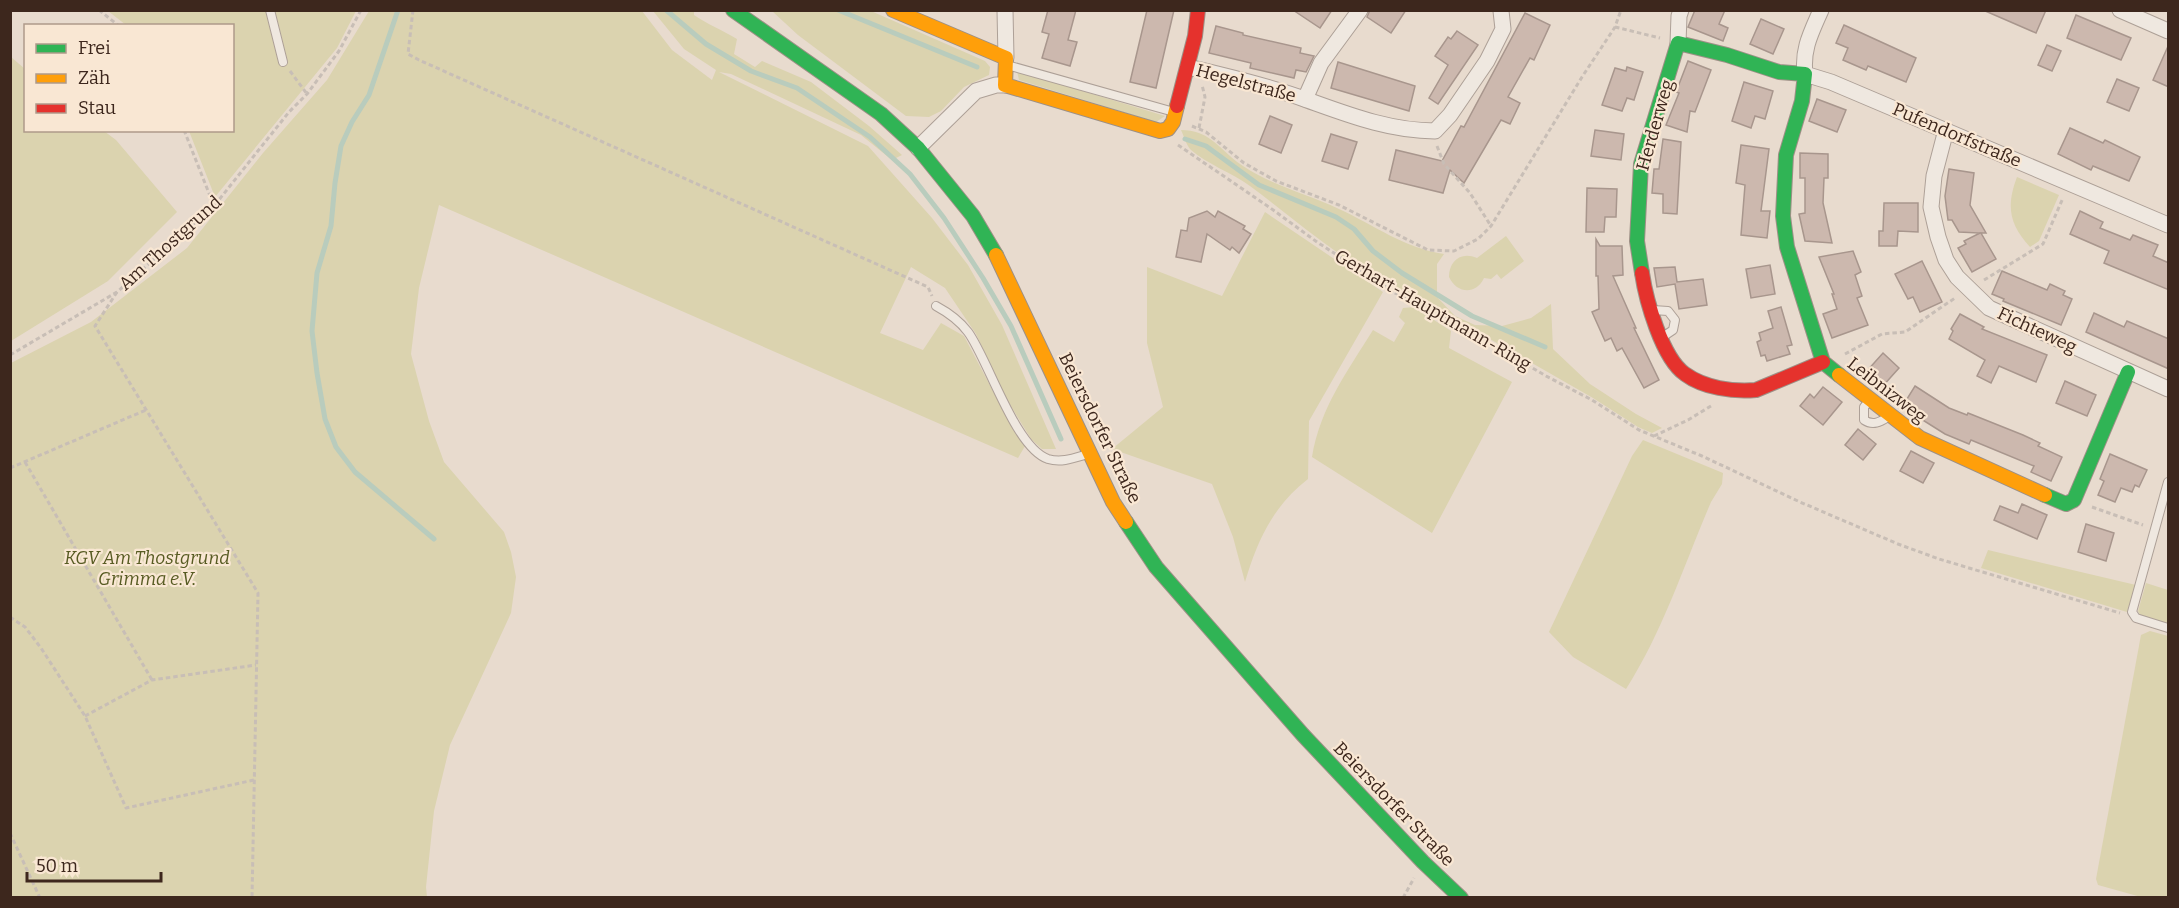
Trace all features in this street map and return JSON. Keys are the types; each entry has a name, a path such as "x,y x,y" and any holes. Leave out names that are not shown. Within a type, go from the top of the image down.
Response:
{"street":[{"name":"Beiersdorfer Straße","path":"733,10 881,114 918,148 973,216 1002,264 1113,502 1156,567 1303,735 1424,862 1461,897"},
{"path":"893,10 1006,62"},
{"path":"1005,10 1005,86"},
{"path":"918,148 976,91 996,85 1160,131 1168,129 1194,68 1198,10"},
{"name":"Hegelstraße","path":"1305,99 1321,63 1360,10"},
{"name":"Herderweg","path":"1681,10 1678,43 1641,164 1637,240 1649,310 1675,364 1684,374 1703,384 1746,392 1823,362"},
{"path":"1678,43 1727,55 1779,72 1805,74 1803,59 1821,10"},
{"path":"2120,10 2169,31"},
{"path":"1435,131 1450,115 1487,61 1503,29 1502,11"},
{"name":"Hegelstraße","path":"1194,68 1305,99 1342,114 1377,124 1419,131 1435,131"},
{"name":"Pufendorfstraße","path":"1805,74 1831,82 2169,225"},
{"name":"Leibnizweg","path":"1805,74 1802,100 1786,155 1783,216 1787,247 1823,362 1920,438 2066,504 2074,501"},
{"name":"Fichteweg","path":"1946,130 1934,176 1931,207 1946,260 1957,277 1989,308 2169,389"},
{"path":"2074,501 2128,372"}],"lane":[{"path":"270,10 283,62"},
{"path":"1006,62 1174,117"},
{"path":"936,306 957,318 969,333 1001,398 1029,444 1046,458 1065,461 1089,453"},
{"path":"1649,310 1658,309 1668,312 1675,320 1673,330 1661,338"},
{"path":"1870,399 1864,407 1864,420 1875,423 1891,416"},
{"path":"2169,482 2132,612 2136,618 2169,628"}],"path":[{"path":"99,10 116,24"},
{"name":"Am Thostgrund","path":"10,355 117,292 214,206 289,112 307,94 339,51 361,10"},
{"path":"413,10 408,54 928,287 936,306"},
{"path":"1174,117 1199,128 1244,163 1276,181 1339,206 1428,250 1454,251 1478,239 1491,226 1615,27 1621,10"},
{"path":"1615,27 1678,43"},
{"path":"283,62 307,94"},
{"path":"1194,68 1205,97 1199,128"},
{"name":"Gerhart-Hauptmann-Ring","path":"1160,131 1192,156 1395,293 1437,312 1546,376 1592,400 1638,430 1898,544 1939,559 2136,618"},
{"path":"1435,131 1437,146 1444,164 1470,193 1491,226"},
{"path":"185,132 214,206"},
{"path":"117,292 95,326 258,593 252,897"},
{"path":"1654,436 1688,420 1723,398 1729,390"},
{"path":"10,468 147,410"},
{"path":"25,462 152,680"},
{"path":"2074,501 2156,530"},
{"path":"10,617 25,627 41,648 85,716 126,808 255,780"},
{"path":"85,716 152,680 257,665"},
{"path":"10,833 40,897"}],"green space":[{"path":"108,11 356,11 337,48 215,197 189,132 234,132 234,24 125,24"},
{"name":"KGV Am Thostgrund Grimma e.V.","path":"369,11 642,11 672,50 712,80 716,70 684,49 653,11 694,11 694,15 737,39 734,54 755,67 762,61 811,82 869,126 902,155 892,160 861,135 731,74 719,72 868,146 932,218 968,265 1002,325 1056,449 1042,449 1031,439 1006,398 976,334 945,288 911,267 880,333 923,350 941,323 964,336 1014,431 1025,446 1018,458 439,205 419,288 411,354 429,421 444,462 504,532 516,577 511,613 450,745 434,811 426,887 427,897 11,897 11,363 91,322 187,248 263,153 327,80"},
{"path":"772,11 871,11 985,61 990,67 989,75 964,87 941,111 929,117 906,116 798,35"},
{"path":"11,57 24,68 24,132 105,132 116,140 177,212 108,281 11,341"},
{"path":"1017,71 1165,116 1156,122 1019,80"},
{"path":"1181,130 1205,136 1238,162 1266,179 1339,209 1403,242 1444,254 1437,264 1437,297 1455,316 1475,325 1502,326 1531,318 1551,304 1553,349 1590,384 1662,428 1652,433 1638,427 1593,398 1420,299 1374,277 1332,249 1250,186 1197,155 1189,148"},
{"path":"2017,177 2059,195 2039,241 2030,247 2023,239 2011,214 2011,197"},
{"path":"1265,212 1383,292 1309,421 1308,479 1285,501 1268,525 1255,552 1245,582 1233,537 1212,484 1112,449 1163,407 1147,343 1147,267 1222,296"},
{"path":"1506,236 1524,261 1501,279 1497,274 1491,279 1484,278 1481,284 1472,290 1461,289 1452,283 1449,277 1451,266 1457,259 1466,256 1477,258"},
{"path":"1414,307 1451,331 1449,348 1512,382 1432,533 1312,457 1321,422 1328,406 1373,330 1394,342 1405,323 1399,317 1403,308"},
{"path":"1643,440 1723,473 1722,484 1711,502 1662,621 1626,689 1573,657 1549,632 1632,456"},
{"path":"1988,550 2136,585 2127,612 1981,568"},
{"path":"2146,583 2168,590 2168,624 2140,616 2138,611"},
{"path":"2150,631 2168,636 2168,897 2141,897 2098,885 2096,879 2141,635"}],"building":[{"path":"1048,10 1076,10 1068,40 1077,42 1070,66 1042,58 1049,34 1042,32"},
{"path":"1147,10 1174,10 1156,88 1130,82"},
{"path":"1293,10 1332,10 1320,28"},
{"path":"1370,10 1406,10 1391,33 1367,17"},
{"path":"1695,10 1725,10 1719,24 1728,28 1723,41 1688,27"},
{"path":"1983,10 2046,10 2036,33"},
{"path":"1525,13 1550,25 1534,60 1530,58 1508,97 1520,103 1510,124 1501,120 1464,183 1450,170 1443,193 1389,180 1396,150 1442,161 1461,126 1464,127"},
{"path":"2076,15 2131,38 2121,60 2067,38"},
{"path":"1761,19 1784,29 1773,54 1750,44"},
{"path":"1844,25 1916,58 1906,82 1868,66 1866,70 1843,60 1848,48 1836,43"},
{"path":"1216,26 1243,33 1243,35 1301,48 1300,53 1314,56 1306,72 1296,70 1294,78 1250,68 1251,63 1209,53"},
{"path":"1457,31 1478,45 1438,104 1429,98 1448,65 1435,56 1448,37 1451,39"},
{"path":"2169,44 2169,87 2153,80"},
{"path":"2047,45 2061,51 2052,71 2038,65"},
{"path":"1688,61 1711,70 1695,112 1690,111 1687,132 1666,125 1679,93 1676,92"},
{"path":"1338,62 1415,86 1409,111 1331,88"},
{"path":"1627,67 1643,72 1634,100 1627,98 1622,111 1602,105 1615,68 1626,71"},
{"path":"2117,79 2139,88 2129,111 2107,102"},
{"path":"1744,82 1773,91 1765,119 1755,116 1751,128 1732,121"},
{"path":"1817,99 1846,110 1837,132 1809,121"},
{"path":"1270,116 1292,125 1281,153 1259,144"},
{"path":"2070,128 2103,143 2105,140 2140,157 2129,181 2093,166 2091,170 2058,154"},
{"path":"1595,130 1624,134 1621,160 1591,156"},
{"path":"1331,134 1357,142 1348,169 1322,161"},
{"path":"1663,139 1681,142 1677,214 1663,213 1663,194 1652,193 1654,169 1659,169"},
{"path":"1741,145 1769,149 1761,211 1770,211 1767,238 1741,235 1745,185 1736,183"},
{"path":"1800,153 1828,154 1828,178 1824,178 1823,203 1832,243 1805,241 1799,214 1805,213 1805,178 1800,178"},
{"path":"1949,169 1974,173 1970,205 1986,233 1981,233 1996,259 1972,272 1958,248 1966,244 1964,241 1980,233 1959,232 1952,220 1948,220 1945,196"},
{"path":"1587,188 1617,189 1616,217 1605,217 1604,232 1586,232"},
{"path":"1884,203 1918,203 1918,232 1898,231 1897,246 1879,246 1879,231 1883,231"},
{"path":"1207,211 1215,217 1218,211 1245,226 1243,229 1251,234 1239,253 1232,247 1230,250 1207,234 1201,262 1176,257 1181,230 1187,231 1189,218"},
{"path":"2080,211 2103,222 2100,228 2130,240 2133,235 2158,245 2153,256 2169,263 2169,290 2104,263 2109,251 2070,234"},
{"path":"1596,239 1600,246 1622,246 1623,275 1613,276 1636,328 1634,328 1659,380 1644,388 1622,348 1617,351 1611,338 1605,341 1592,312 1599,309"},
{"path":"1853,251 1861,272 1855,275 1862,296 1857,298 1868,325 1832,338 1823,314 1837,309 1832,294 1834,294 1819,257"},
{"path":"1922,261 1942,302 1920,312 1913,297 1908,299 1895,274"},
{"path":"1770,265 1775,294 1751,298 1746,269"},
{"path":"1675,267 1677,282 1703,279 1707,305 1679,309 1675,284 1657,287 1654,268"},
{"path":"2002,271 2047,290 2050,284 2065,291 2063,295 2072,299 2061,325 2003,301 2004,299 1992,294"},
{"path":"1781,307 1792,345 1787,346 1790,354 1767,361 1765,355 1761,356 1757,342 1761,340 1759,333 1773,328 1768,311"},
{"path":"2094,313 2124,327 2127,321 2169,339 2169,369 2086,332"},
{"path":"1960,314 1984,327 1982,329 2047,355 2036,382 1999,366 1991,383 1977,376 1985,360 1949,339 1953,331 1951,329"},
{"path":"1883,353 1899,368 1882,387 1866,372"},
{"path":"2065,381 2096,395 2087,416 2056,403"},
{"path":"1915,386 1949,408 1967,415 1968,413 2023,435 2040,443 2038,446 2062,457 2051,481 2031,472 2034,466 1971,440 1969,444 1945,434 1902,407"},
{"path":"1823,387 1842,402 1823,425 1800,406 1810,394 1814,398"},
{"path":"1858,429 1876,444 1863,460 1845,445"},
{"path":"1911,451 1934,463 1923,483 1900,471"},
{"path":"2110,454 2147,470 2139,487 2135,485 2132,492 2121,488 2115,502 2098,495 2104,481 2100,479"},
{"path":"2022,504 2047,515 2037,539 1994,520 2000,506 2018,513"},
{"path":"2086,524 2114,533 2106,561 2078,552"}],"waterway":[{"path":"398,10 369,95 352,122 341,146 331,226 317,273 312,331 325,419 336,447 355,472 434,539"},
{"path":"666,10 706,44 751,71 797,88 870,137 910,174 944,218 1011,326 1061,439"},
{"path":"838,10 977,67"},
{"path":"1185,139 1206,146 1259,185 1336,217 1354,229 1373,251 1402,273 1472,316 1545,347"}],"traffic: fast":[{"path":"733,10 881,114 918,148 973,216 996,255"},
{"path":"1642,273 1637,241 1641,164 1678,43 1727,55 1779,72 1805,74 1802,101 1786,155 1783,216 1787,247 1823,362 1839,375"},
{"path":"2045,495 2066,504 2074,500 2128,372"},
{"path":"1126,522 1156,567 1303,735 1423,862 1461,898"}],"traffic: slow":[{"path":"893,10 1006,58 1005,85 1160,131 1168,129 1173,122 1177,106"},
{"path":"996,255 1113,502 1126,522"},
{"path":"1839,375 1920,438 2045,495"}],"traffic: jam":[{"path":"1177,106 1195,36 1198,10"},
{"path":"1642,273 1651,313 1662,342 1677,366 1685,374 1701,383 1719,388 1756,390 1823,362"}]}
